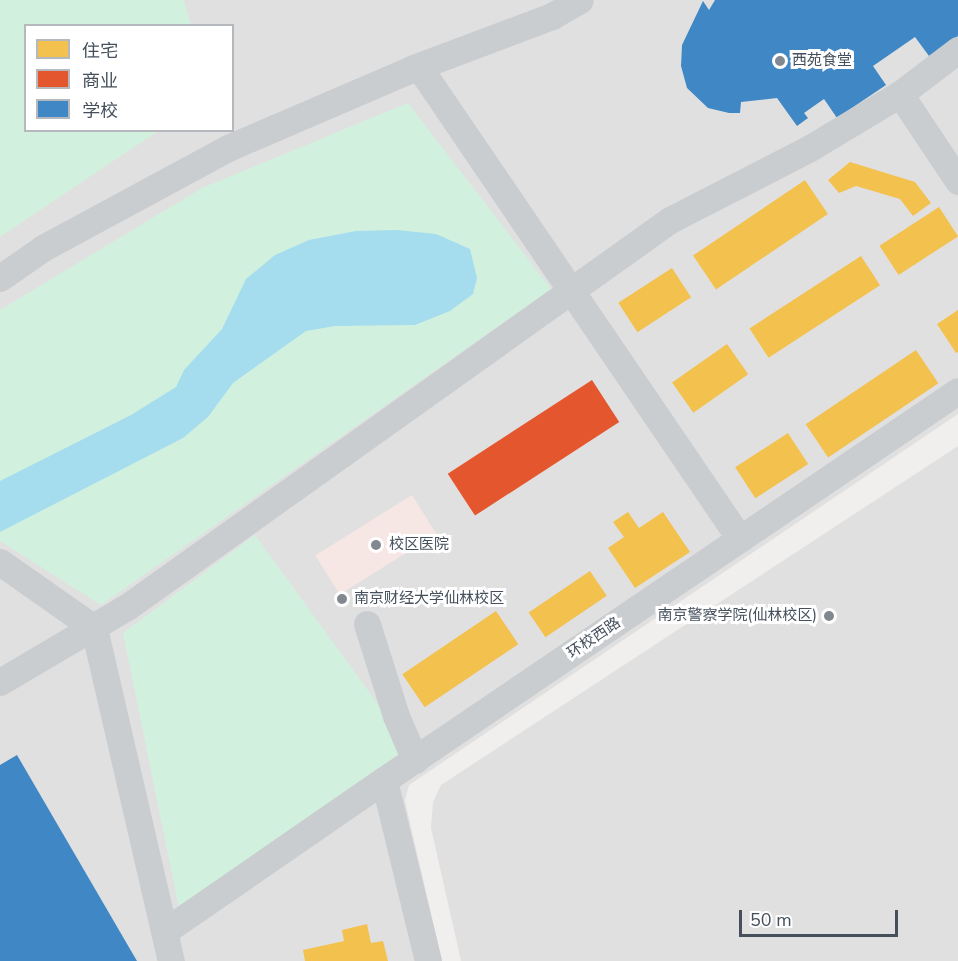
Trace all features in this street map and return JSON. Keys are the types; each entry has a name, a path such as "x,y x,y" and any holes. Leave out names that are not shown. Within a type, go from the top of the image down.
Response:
{"street":[{"path":"0,278 43,248 228,147 419,67 552,16 580,0"},
{"path":"0,682 94,628 670,220 810,148 900,94 958,50"},
{"path":"419,67 740,539"},
{"path":"900,94 958,181"},
{"name":"环校西路","path":"165,931 958,391"},
{"path":"0,562 94,628 171,961"},
{"path":"367,624 396,717 415,760"},
{"path":"384,780 428,961"}],"shaded area":[{"name":"南京财经大学仙林校区","path":"0,0 958,0 958,414 409,785 405,801 442,961 0,961"},
{"name":"南京警察学院(仙林校区)","path":"958,446 958,961 461,961 431,828 433,802 441,785"},
{"name":"校区医院","path":"412,495 436,534 340,594 315,555"}],"green space":[{"path":"0,0 184,0 191,24 24,24 24,132 157,132 0,237"},
{"path":"408,103 551,289 101,605 0,541 0,310 202,188"},
{"path":"255,535 409,747 179,908 123,633"}],"water":[{"path":"397,230 436,234 470,249 477,278 473,294 450,311 415,325 335,326 306,331 233,383 208,417 183,438 0,532 0,481 131,415 176,387 184,370 222,329 246,279 275,255 309,240 356,231"}],"building: 住宅":[{"path":"850,162 915,182 931,203 913,216 900,199 856,186 839,193 828,180"},
{"path":"805,180 828,214 716,289 693,255"},
{"path":"939,207 958,236 899,275 879,246"},
{"path":"861,256 880,285 769,358 749,328"},
{"path":"672,268 691,297 637,332 618,303"},
{"path":"958,310 958,352 956,353 937,324"},
{"path":"727,344 748,374 693,413 672,382"},
{"path":"916,350 938,383 828,458 806,424"},
{"path":"788,433 808,464 755,498 735,467"},
{"path":"628,512 639,528 663,512 690,552 635,588 608,548 624,537 613,522"},
{"path":"590,571 607,596 545,637 529,612"},
{"path":"496,611 518,644 425,707 402,674"},
{"path":"367,924 371,943 383,941 388,961 305,961 303,950 344,941 342,930"}],"building: 商业":[{"path":"592,380 619,422 475,516 448,474"}],"building: 学校":[{"name":"西苑食堂","path":"715,0 958,0 958,36 929,56 915,37 873,66 886,85 837,118 824,99 804,113 808,118 797,126 777,98 741,102 740,113 729,113 708,108 687,88 681,66 682,45 703,1 709,10"},
{"path":"17,755 137,961 0,961 0,765"}],"place":[{"name":"西苑食堂","path":"780,61"},
{"name":"校区医院","path":"376,545"},
{"name":"南京财经大学仙林校区","path":"342,599"},
{"name":"南京警察学院(仙林校区)","path":"829,616"}]}
